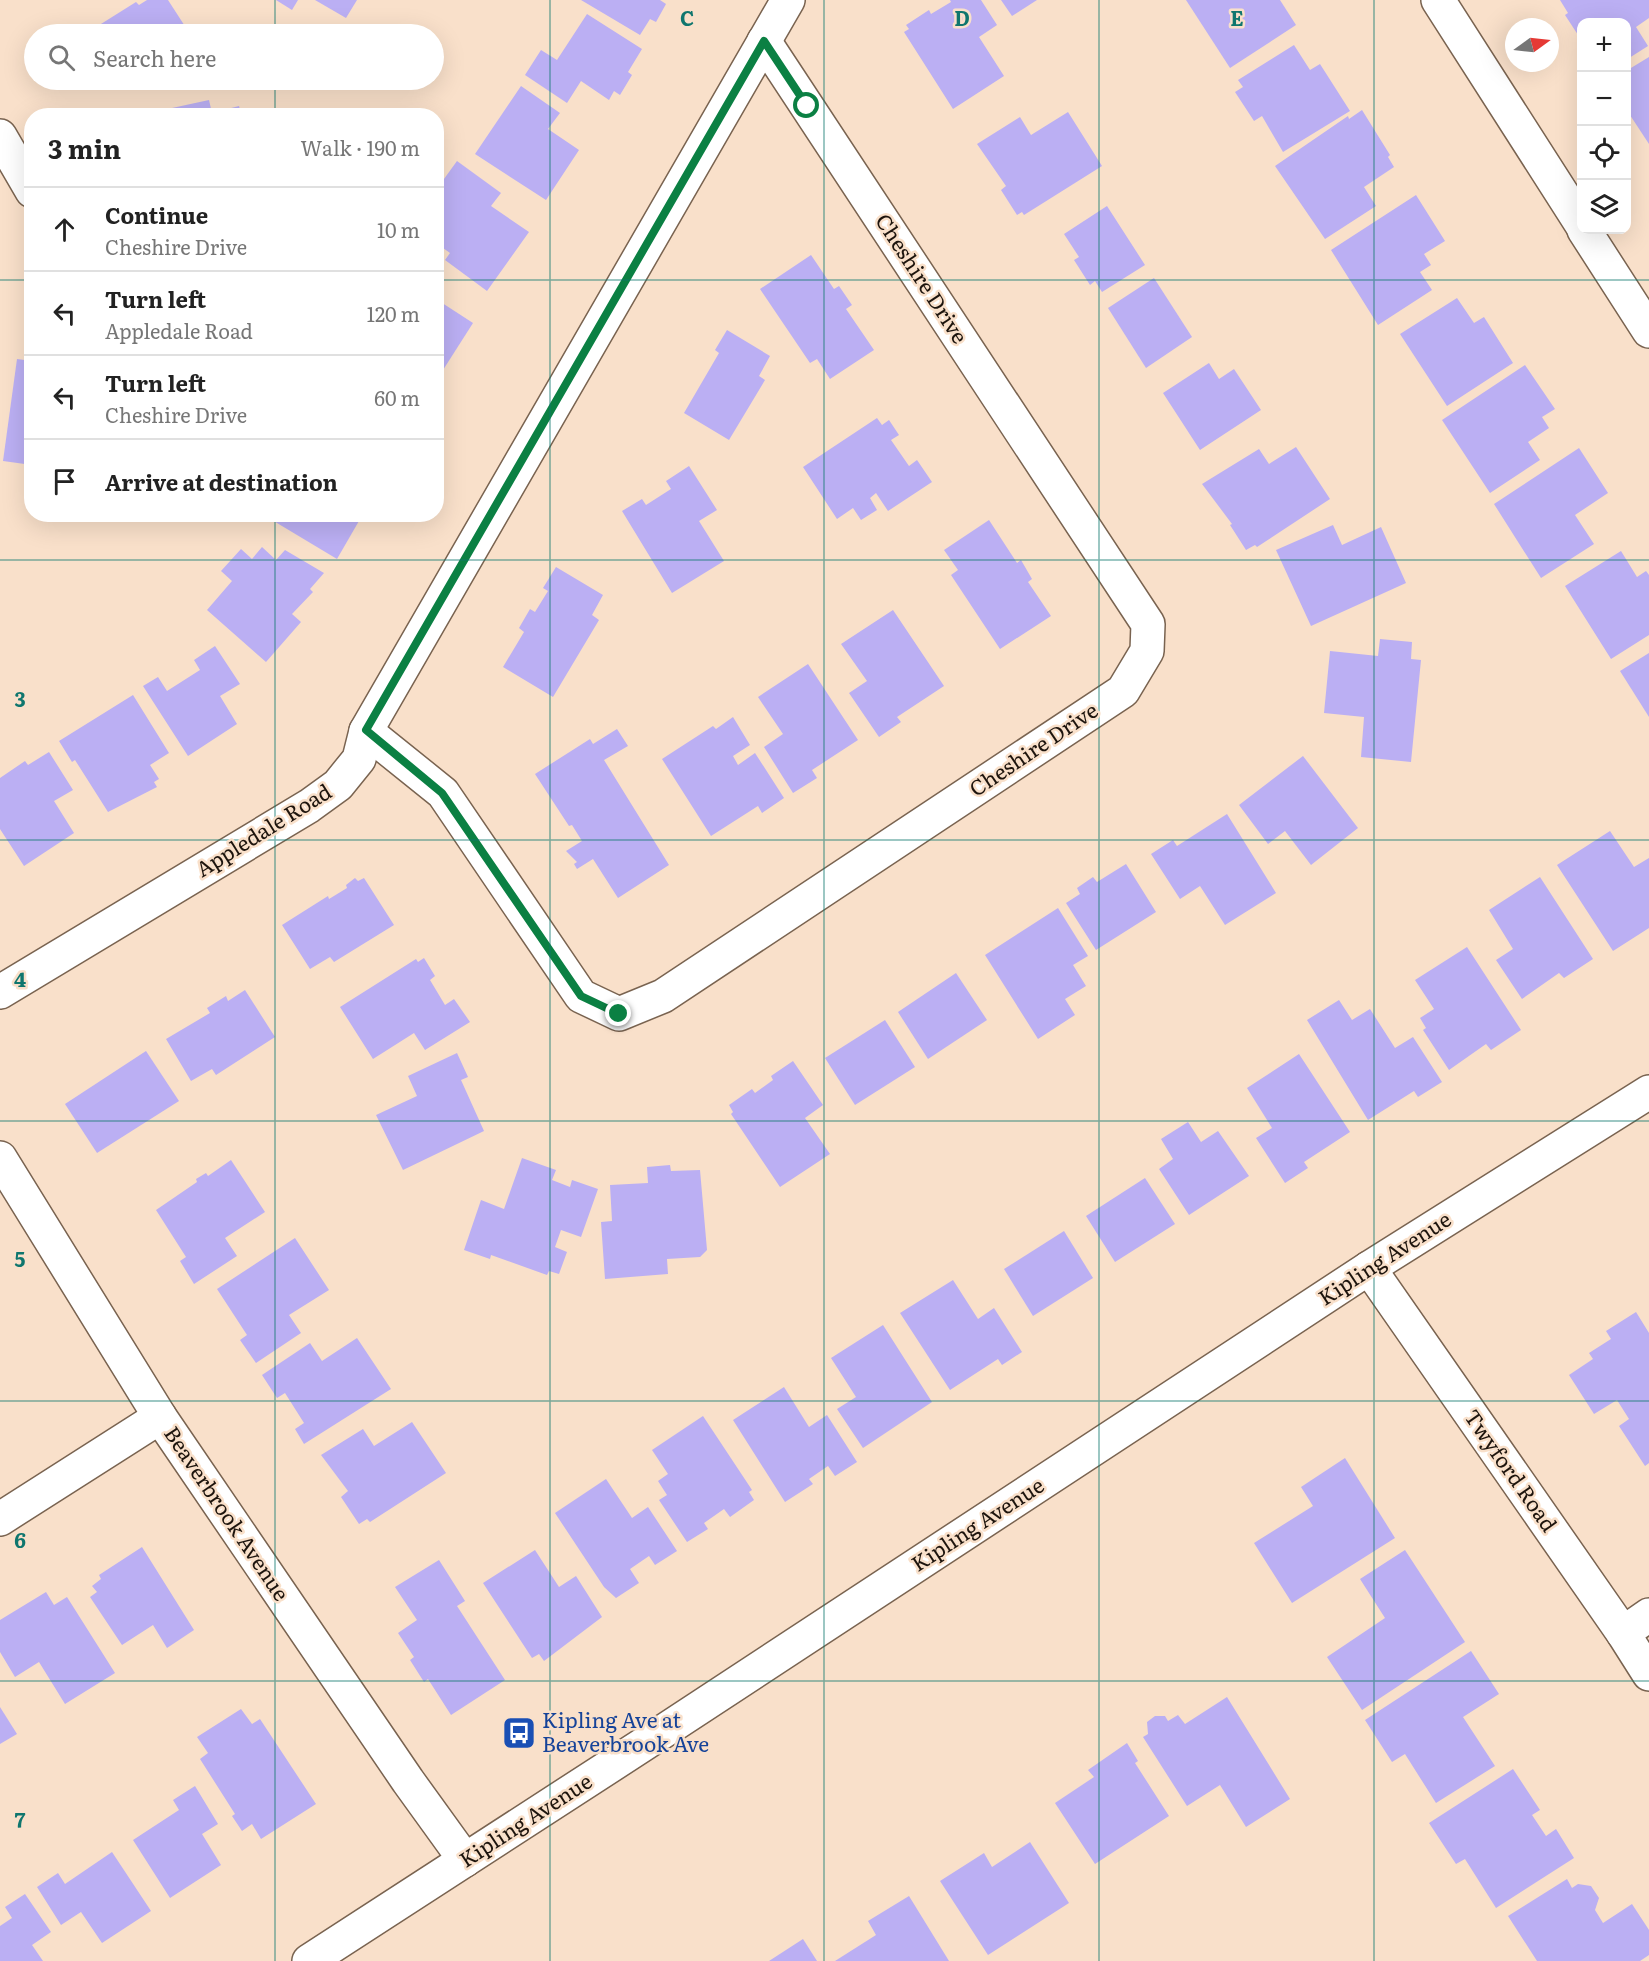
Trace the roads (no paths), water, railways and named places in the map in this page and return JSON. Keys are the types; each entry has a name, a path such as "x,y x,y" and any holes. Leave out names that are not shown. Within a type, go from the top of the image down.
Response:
{"street":[{"name":"Appledale Road","path":"0,992 309,806 338,785 359,759 366,730 788,0"},
{"path":"1438,0 1577,219"},
{"name":"Cheshire Drive","path":"366,730 442,793 581,996 619,1014 663,996 1123,691 1143,659 1147,651 1148,624 764,41"},
{"path":"0,136 24,177"},
{"path":"1587,234 1649,331"},
{"name":"Kipling Avenue","path":"309,1961 1369,1269 1649,1092"},
{"name":"Beaverbrook Avenue","path":"0,1158 160,1417 408,1781 465,1860"},
{"name":"Twyford Road","path":"1369,1269 1636,1624 1649,1674"},
{"path":"0,1519 160,1417"}],"place":[{"name":"Kipling Ave at Beaverbrook Ave","path":"519,1733"}]}
